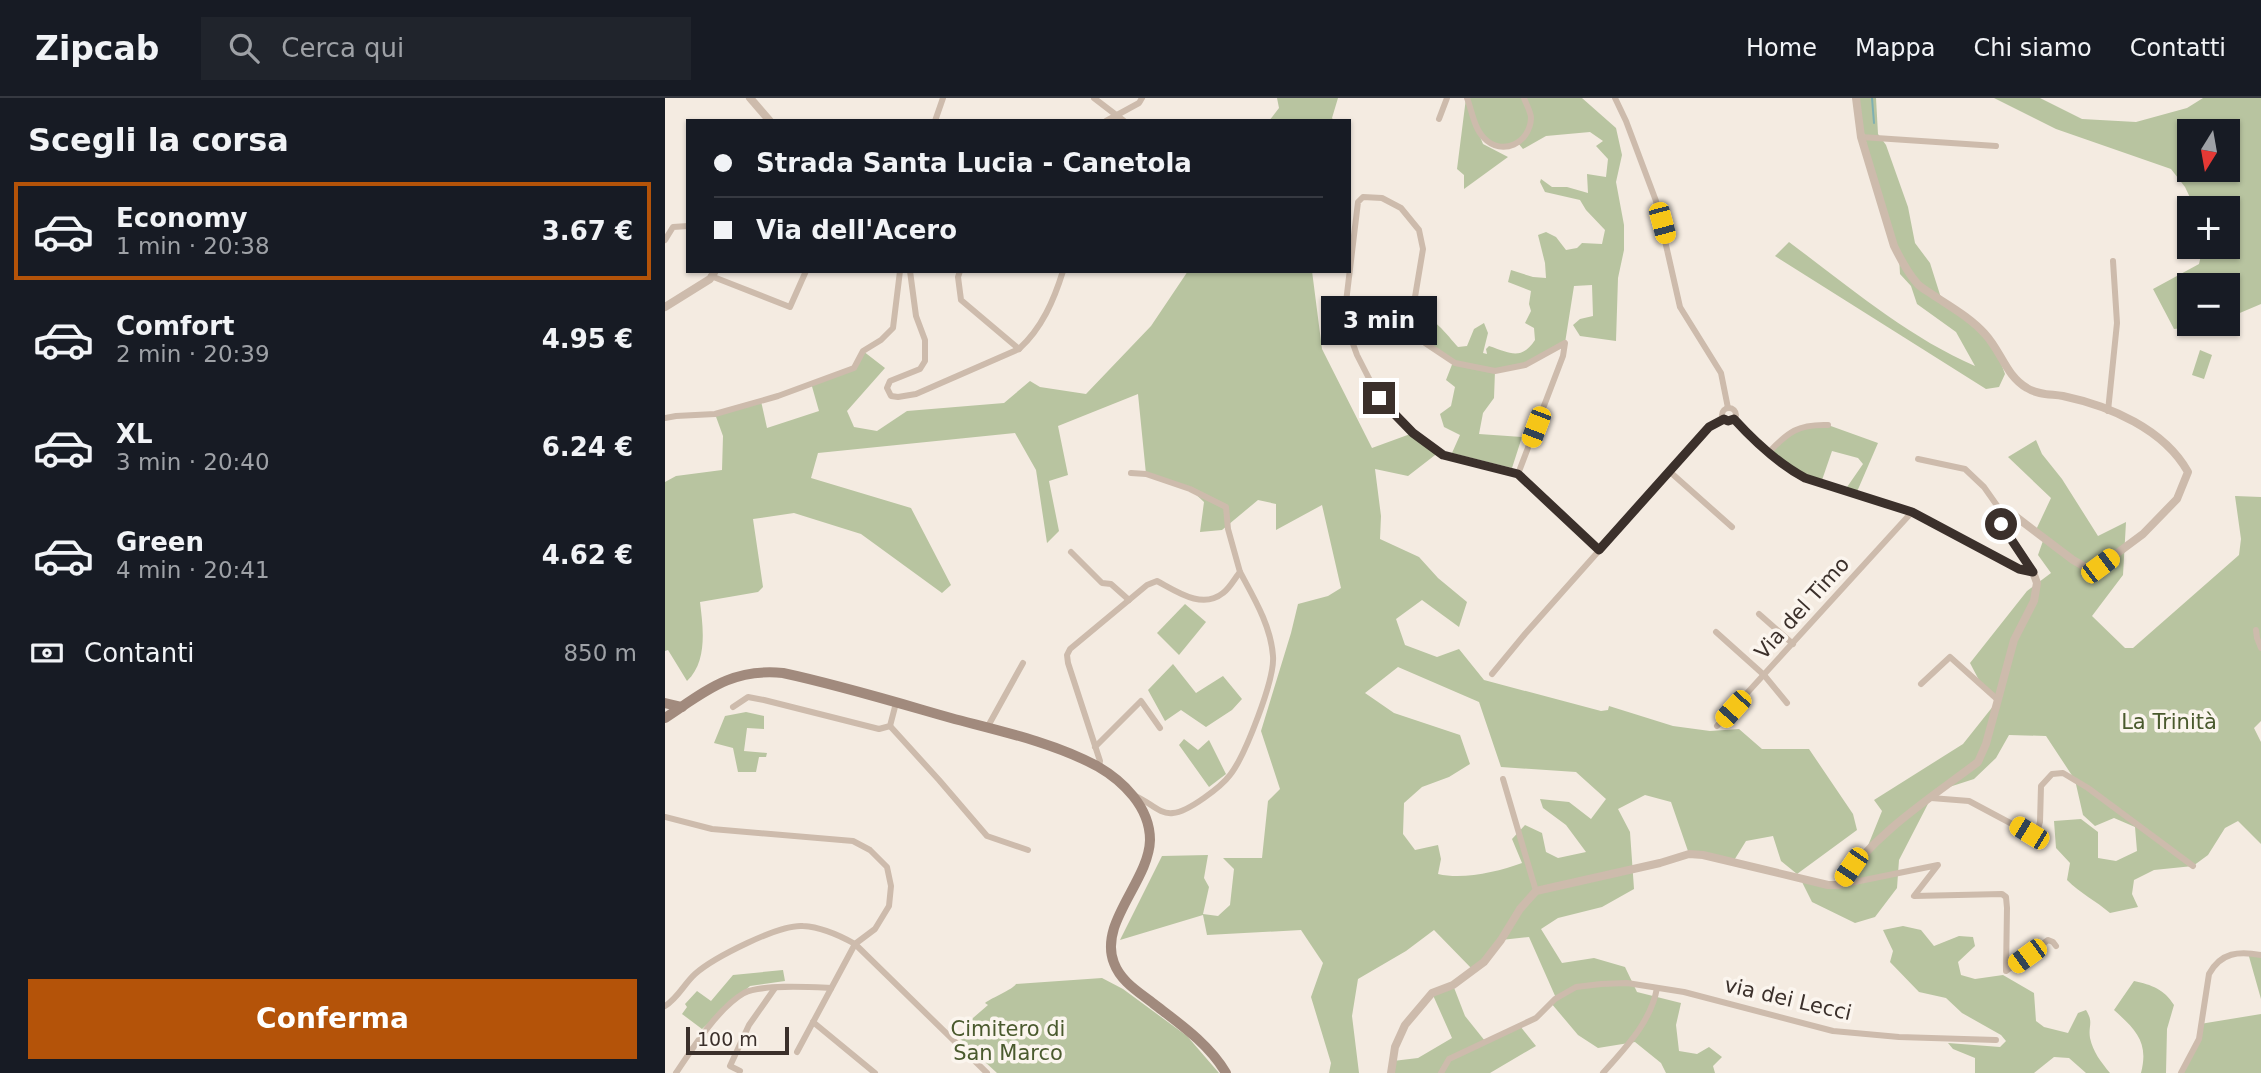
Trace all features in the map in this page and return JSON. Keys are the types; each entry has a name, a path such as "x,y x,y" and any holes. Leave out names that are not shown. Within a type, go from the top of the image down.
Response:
{"main road":[{"path":"665,718 729,678 764,671 801,677 987,728 1049,746 1099,767 1134,796 1149,824 1147,863 1113,930 1113,961 1125,981 1186,1028 1209,1050 1226,1073"},
{"path":"665,703 682,707"}],"street":[{"path":"750,98 768,119"},
{"path":"936,119 943,98"},
{"path":"1094,98 1121,119"},
{"path":"1110,119 1139,103 1142,98"},
{"path":"1439,119 1447,98"},
{"path":"1467,98 1478,131 1486,141 1497,147 1507,148 1518,143 1528,132 1531,117 1524,98"},
{"path":"1615,98 1655,201 1680,307 1721,373 1728,397 1728,408"},
{"path":"1856,98 1861,137 1894,246 1917,284 1985,333 2009,373 2024,387 2036,393 2063,396 2127,418 2163,439 2188,472 2177,499 2143,534 2100,566 2087,568 2015,516 2003,514 1982,484 1965,469 1919,459"},
{"path":"1861,137 1996,146"},
{"path":"1351,260 1358,202 1363,197 1382,198 1401,208 1419,230 1423,249 1411,321 1425,343 1455,363 1495,371 1525,365 1565,343 1563,356 1518,474"},
{"path":"665,240 673,227 686,226"},
{"path":"2108,411 2117,323 2113,261"},
{"path":"665,307 713,274 792,310 805,273"},
{"path":"665,418 676,415 715,414 854,368 863,351 881,340 893,328 900,273"},
{"path":"910,273 916,316 925,340 925,361 920,369 890,381 887,388 891,396 898,397 916,394 1019,349 1030,340 1052,304 1062,273"},
{"path":"959,273 961,300 1019,349"},
{"path":"1350,273 1344,319 1357,355 1379,398 1413,433 1443,455 1518,474 1599,550"},
{"path":"1728,408 1735,413 1734,419"},
{"path":"1724,419 1723,411 1728,408"},
{"path":"1492,674 1709,427 1724,419 1734,419"},
{"path":"1734,419 1768,453 1805,478 1912,512 2019,569 2033,572"},
{"path":"1768,453 1795,428 1813,424 1828,425"},
{"path":"1669,471 1732,527"},
{"path":"1131,473 1146,474 1190,489 1226,507 1228,528 1240,572 1259,609 1272,646 1273,660 1257,717 1240,759 1225,780 1187,810 1176,814 1164,813 1134,796"},
{"name":"Via del Timo","path":"1717,726 1912,512"},
{"path":"1839,885 1851,867 1877,840 1978,762 1986,744 2014,640 2034,601 2037,583 2033,572 2001,524 2000,518 2003,514"},
{"path":"1071,552 1102,583 1111,584 1129,600"},
{"path":"1099,767 1100,761 1068,663 1070,649 1147,585 1157,581 1191,598 1209,600 1224,592 1240,572"},
{"path":"1759,614 1793,644"},
{"path":"2256,629 2261,648"},
{"path":"1716,632 1764,676 1787,703"},
{"path":"1921,684 1950,657 1998,700"},
{"path":"987,728 1023,663"},
{"path":"733,707 748,697 879,729 890,726"},
{"path":"1095,747 1141,702 1160,728"},
{"path":"890,726 896,703"},
{"path":"890,726 987,836 1028,850"},
{"path":"1931,798 1969,801 2029,833 2036,832 2040,822 2041,786 2052,774 2063,773 2096,794 2193,866"},
{"path":"1503,779 1536,891"},
{"path":"665,817 712,829 853,841 870,850 887,867 891,886 889,906 875,929 855,944 797,1052"},
{"path":"1391,1073 1395,1046 1405,1025 1431,993 1453,985 1484,962 1520,909 1536,891 1660,863 1689,853 1828,885 1938,865 1914,896 2001,894 2006,897 2006,971 2048,940 2056,946"},
{"path":"665,1006 672,1002 695,974 745,944 802,926 829,931 855,944 988,1073"},
{"path":"2181,1073 2199,1040 2209,974 2214,965 2234,952 2261,955"},
{"path":"1441,1073 1450,1059 1535,1018 1555,999 1576,986 1626,983 1657,988 1655,999 1641,1027 1603,1073"},
{"path":"676,1073 699,1038 745,993 775,988 831,988"},
{"path":"740,1071 730,1066 749,1025 775,988"},
{"name":"via dei Lecci","path":"1657,988 1684,992 1833,1031 1899,1037 1996,1040"},
{"path":"813,1022 875,1073"}],"green space":[{"path":"1277,98 1338,98 1333,119 1271,119 1279,108"},
{"path":"1466,98 1582,98 1616,128 1622,155 1616,182 1624,225 1624,250 1618,278 1616,341 1580,336 1573,325 1580,319 1593,316 1592,285 1574,286 1565,343 1525,365 1495,371 1494,398 1483,413 1479,434 1522,437 1512,468 1452,453 1460,435 1444,427 1440,414 1451,406 1455,387 1446,380 1453,362 1425,343 1411,321 1412,313 1431,319 1458,347 1467,346 1474,329 1484,323 1488,333 1483,353 1487,354 1486,349 1489,346 1515,354 1525,351 1535,340 1534,328 1525,323 1531,311 1531,291 1508,282 1511,270 1546,278 1538,235 1546,232 1556,237 1566,250 1577,248 1582,243 1602,244 1605,230 1580,200 1545,192 1541,179 1552,187 1567,187 1588,193 1587,174 1606,177 1608,159 1596,146 1603,141 1590,132 1546,136 1523,149 1518,143 1497,147 1479,134 1483,144 1508,157 1464,189 1464,175 1457,169"},
{"path":"1856,98 1876,98 1878,134 1886,145 1908,207 1915,243 1930,263 1942,301 1965,316 1995,347 2005,374 1999,387 1986,389 1775,256 1789,242 1902,326 1975,366 1956,332 1917,304 1911,286 1900,274 1899,257 1880,203"},
{"path":"1994,98 2040,98 2082,119 2136,122 2187,108 2203,98 2261,98 2261,304 2240,313 2240,273 2182,273 2199,264 2200,259 2240,259 2240,196 2189,196 2181,182 2240,182 2240,119 2177,119 2177,177 2171,169 2056,129"},
{"path":"1187,273 1312,273 1322,349 1372,448 1413,433 1439,452 1408,476 1375,469 1381,516 1380,539 1419,557 1438,578 1467,602 1459,627 1422,600 1396,619 1405,645 1437,657 1459,649 1484,680 1601,711 1608,710 1609,706 1673,726 1710,731 1739,729 1762,749 1809,749 1853,814 1857,830 1797,874 1781,861 1773,836 1746,841 1733,862 1689,854 1671,802 1645,795 1618,809 1630,832 1634,889 1602,907 1558,918 1541,929 1562,963 1594,958 1625,967 1637,992 1681,1003 1676,1025 1679,1051 1697,1054 1709,1047 1722,1057 1713,1066 1715,1073 1666,1073 1661,1063 1635,1042 1598,1048 1578,1035 1551,1003 1556,998 1529,937 1501,940 1473,970 1434,930 1406,951 1358,979 1352,1016 1359,1073 1329,1073 1331,1063 1311,997 1323,963 1301,930 1207,935 1203,915 1120,940 1162,856 1208,855 1204,878 1209,887 1203,914 1218,916 1230,905 1234,869 1223,858 1262,858 1268,801 1280,789 1261,731 1298,604 1328,596 1341,588 1322,505 1276,530 1276,504 1258,500 1222,530 1200,532 1204,502 1190,489 1146,474 1138,394 1058,426 1068,475 1049,481 1059,531 1047,543 1036,470 1015,433 818,453 811,478 911,508 951,585 942,593 861,534 794,513 753,519 763,587 758,592 700,602 703,643 698,664 687,681 668,650 665,651 665,482 676,476 722,470 723,436 715,414 761,401 767,428 819,411 811,383 853,368 863,351 885,368 847,411 854,427 877,431 907,411 1004,403 1030,381 1040,387 1086,394 1151,326","holes":["1398,667 1479,702 1501,767 1576,772 1606,799 1591,819 1569,802 1540,799 1543,808 1566,825 1586,852 1558,858 1546,852 1542,833 1525,825 1512,839 1522,863 1480,874 1438,874 1441,859 1438,845 1415,850 1403,834 1404,803 1422,787 1449,777 1470,764 1460,735 1394,713 1365,693"]},
{"path":"2177,276 2177,329 2174,329 2153,289"},
{"path":"2200,350 2212,355 2204,379 2192,375"},
{"path":"1828,425 1878,443 1856,494 1845,490 1863,464 1858,458 1832,451 1821,483 1805,478 1768,453 1796,428"},
{"name":"La Trinità","path":"2036,440 2042,454 2062,479 2098,536 2126,522 2123,575 2092,616 2125,648 2133,648 2239,555 2241,539 2235,496 2261,497 2261,721 2254,728 2261,742 2261,844 2238,821 2225,828 2208,855 2193,866 2154,870 2134,880 2132,894 2138,907 2110,913 2067,880 2070,863 2056,848 2054,821 2081,819 2098,832 2098,858 2116,861 2137,851 2135,827 2114,818 2095,826 2083,815 2075,780 2046,736 2009,735 1996,758 1974,779 1943,789 1931,798 1899,860 1897,888 1875,917 1855,923 1812,902 1800,878 1843,884 1865,853 1882,811 1874,800 1963,744 1998,700 1981,684 1970,663 2027,591 2051,573 2038,555 2044,538 2035,532 2051,498 2008,457"},
{"path":"1185,604 1206,622 1179,655 1157,633"},
{"path":"1173,664 1196,693 1223,676 1242,699 1232,710 1206,727 1181,710 1165,721 1148,690"},
{"path":"746,712 764,716 764,729 747,728 744,751 767,753 766,757 759,757 756,772 738,772 733,748 714,743 725,716"},
{"path":"1184,739 1198,750 1209,740 1226,774 1209,787 1179,745"},
{"path":"1903,926 1921,930 1934,946 1959,936 1973,937 1975,946 1958,962 1961,975 1975,979 2003,975 2034,993 2036,1021 2044,1027 2068,1033 2078,1013 2086,1010 2090,1018 2093,1048 2110,1073 2086,1073 2069,1058 2054,1057 2034,1073 1975,1073 1975,1058 1953,1049 1948,1043 2000,1047 2006,1041 2001,1035 1962,1013 1946,998 1919,992 1890,962 1893,951 1883,930"},
{"path":"2248,953 2261,955 2261,999"},
{"path":"783,970 785,981 750,986 702,1029 682,1014 687,1007 685,1004 697,991 711,1001 733,975"},
{"name":"Cimitero di San Marco","path":"1102,978 1123,989 1187,1036 1219,1073 997,1073 959,1038 973,1018 988,1005 985,1003 1016,984"},
{"path":"2134,981 2157,988 2174,1005 2167,1029 2166,1073 2141,1073 2143,1053 2139,1037 2114,1010"},
{"path":"1453,985 1465,1016 1485,1041 1520,1026 1536,1046 1490,1073 1392,1073 1393,1061 1418,1058 1452,1038 1432,993"},
{"path":"2261,1014 2261,1073 2181,1073 2199,1040 2200,1024"}],"waterway":[{"path":"1872,98 1874,123"}],"route":[{"path":"1379,398 1413,433 1443,455 1518,474 1599,550 1709,427 1724,419 1734,419 1768,453 1805,478 1912,512 2019,569 2033,572 2001,524"}]}
